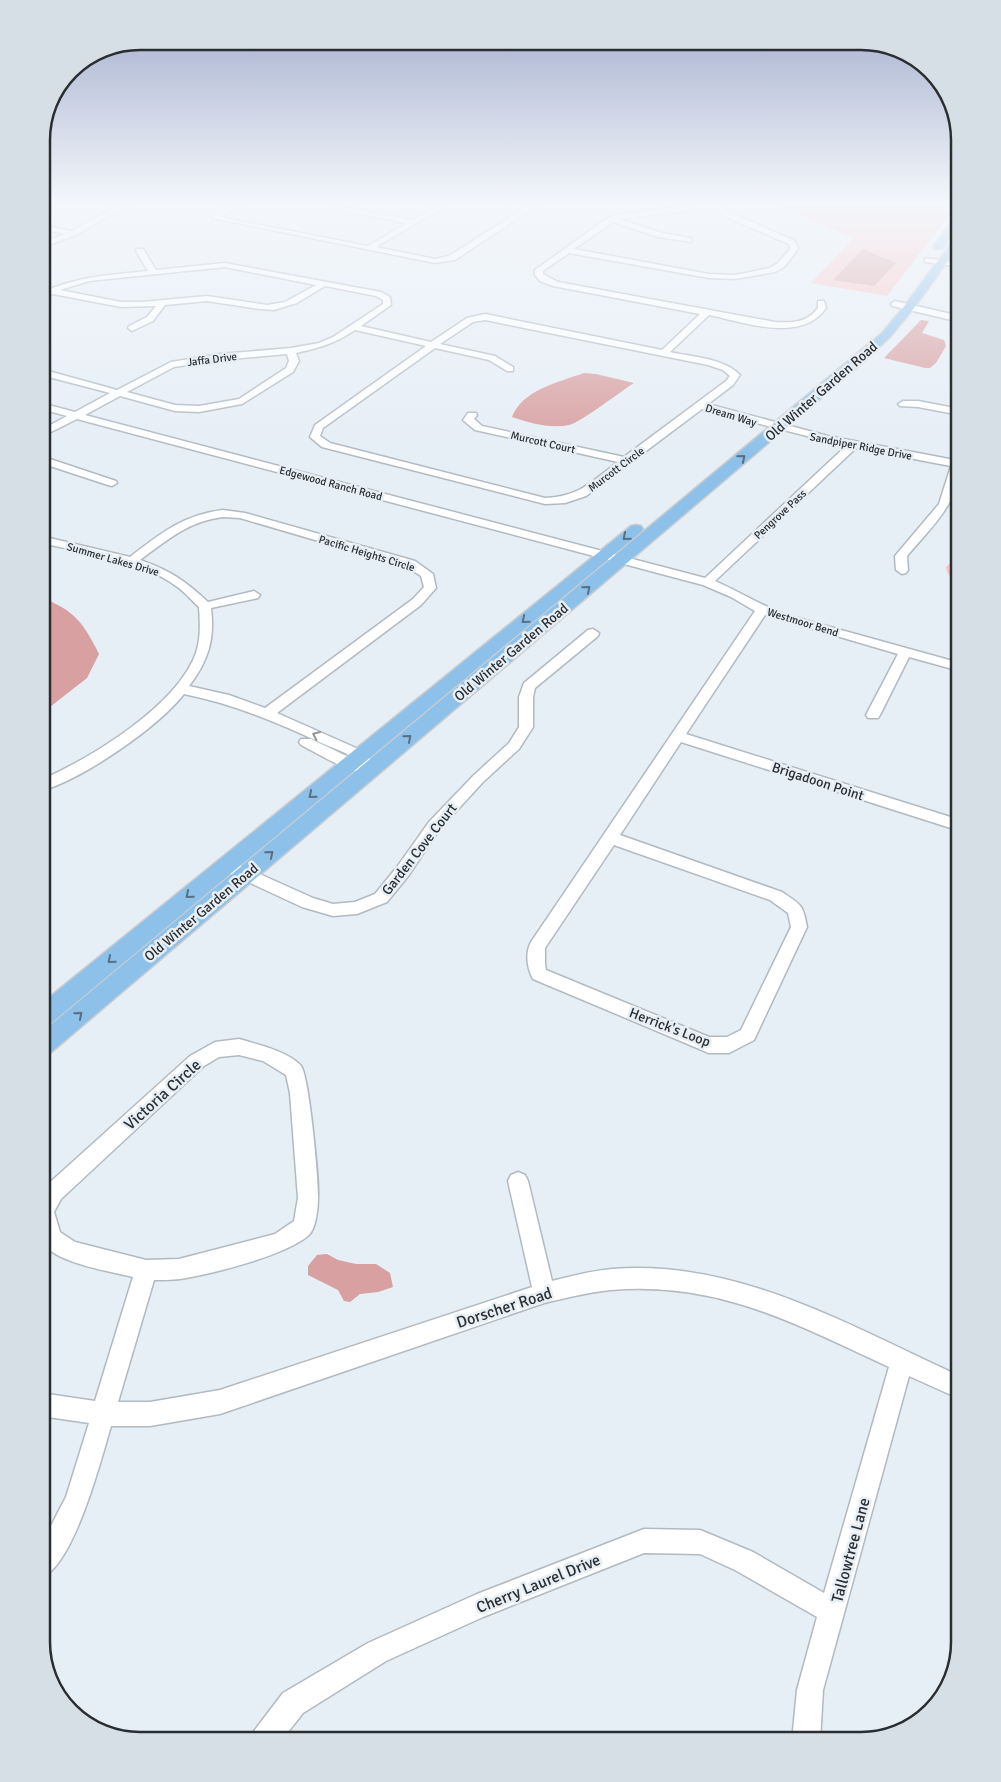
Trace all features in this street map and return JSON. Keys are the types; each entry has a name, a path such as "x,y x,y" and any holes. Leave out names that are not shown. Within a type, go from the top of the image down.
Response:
{"main road":[{"name":"Old Winter Garden Road","path":"50,1039 236,869 360,763 777,428 857,361 886,335 923,288"},
{"path":"885,316 904,292"},
{"name":"Old Winter Garden Road","path":"612,559 762,424 862,340"},
{"name":"Old Winter Garden Road","path":"50,1011 236,869"}],"street":[{"path":"52,291 58,288"},
{"path":"52,291 110,303 132,305 198,298 219,299 259,308 289,304 316,288"},
{"name":"Jaffa Drive","path":"78,416 171,365 217,353 291,351 321,346 387,306 387,299 378,294 350,288"},
{"path":"578,288 775,325 791,326 807,323 818,314 822,308 821,303"},
{"path":"132,328 151,320 160,310 162,302"},
{"path":"895,304 951,317"},
{"path":"665,352 707,312"},
{"name":"Murcott Circle","path":"486,317 665,352 718,365 735,375 730,383 627,461 582,494 565,500 546,501 326,445 316,437 319,427 433,345 470,320 486,317"},
{"path":"354,327 492,358 510,369"},
{"path":"50,374 175,408 199,409 223,406 242,400 290,370 294,361 291,351"},
{"path":"903,404 918,404 951,410"},
{"name":"Dream Way","path":"699,405 762,424"},
{"name":"Edgewood Ranch Road","path":"50,408 612,559"},
{"name":"Murcott Court","path":"472,414 468,420 479,428 627,461"},
{"path":"50,428 60,422 78,416"},
{"path":"50,436 69,425 78,416"},
{"name":"Sandpiper Ridge Drive","path":"762,424 853,445 951,463"},
{"name":"Pengrove Pass","path":"707,582 853,445"},
{"path":"50,461 112,483"},
{"path":"902,570 901,556 944,505 951,484"},
{"name":"Pacific Heights Circle","path":"130,562 183,523 200,516 226,513 241,515 411,564 427,574 430,588 417,602 265,715"},
{"name":"Summer Lakes Drive","path":"50,541 130,562 163,573 180,582 205,606"},
{"name":"Westmoor Bend","path":"612,559 707,582 735,594 762,610 783,618 951,665"},
{"path":"50,782 113,746 145,722 182,689 202,657 208,633 205,606 254,595"},
{"name":"Herrick's Loop","path":"610,838 776,896 796,910 799,926 748,1035 729,1045 708,1045 539,974 536,964 537,947 762,610"},
{"name":"Garden Cove Court","path":"236,869 308,904 333,910 357,908 381,898 434,826 478,779 514,746 526,727 526,698 529,686 593,633"},
{"path":"873,715 905,652"},
{"path":"182,689 224,698 265,715 283,731 360,763"},
{"name":"Brigadoon Point","path":"677,736 951,823"},
{"name":"Victoria Circle","path":"50,1200 54,1192 197,1061 215,1050 239,1047 268,1055 294,1071 300,1093 308,1198 302,1227 280,1242 226,1258 179,1269 146,1270 70,1251 51,1238 50,1234"},
{"path":"518,1181 544,1293"},
{"path":"50,1554 77,1501 146,1270"},
{"name":"Dorscher Road","path":"50,1405 102,1414 150,1414 220,1402 544,1293 584,1283 618,1279 664,1279 702,1284 775,1303 951,1384"},
{"name":"Tallowtree Lane","path":"807,1732 810,1690 902,1361"},
{"name":"Cherry Laurel Drive","path":"271,1732 293,1703 376,1652 478,1607 644,1541 700,1542 744,1561 833,1612"}],"shaded area":[{"path":"841,288 893,288 887,296"},
{"path":"921,320 929,321 922,333 944,340 946,346 936,363 930,368 925,368 884,358"},
{"path":"584,373 634,383 591,413 569,425 547,426 512,417 524,400 542,388"},
{"path":"951,562 951,579 947,572 946,567"},
{"path":"50,601 62,607 77,619 99,654 87,678 50,707"},
{"path":"327,1254 338,1260 356,1264 376,1264 390,1273 393,1287 378,1292 360,1294 350,1302 344,1301 338,1290 308,1275 308,1266 317,1255"}]}
